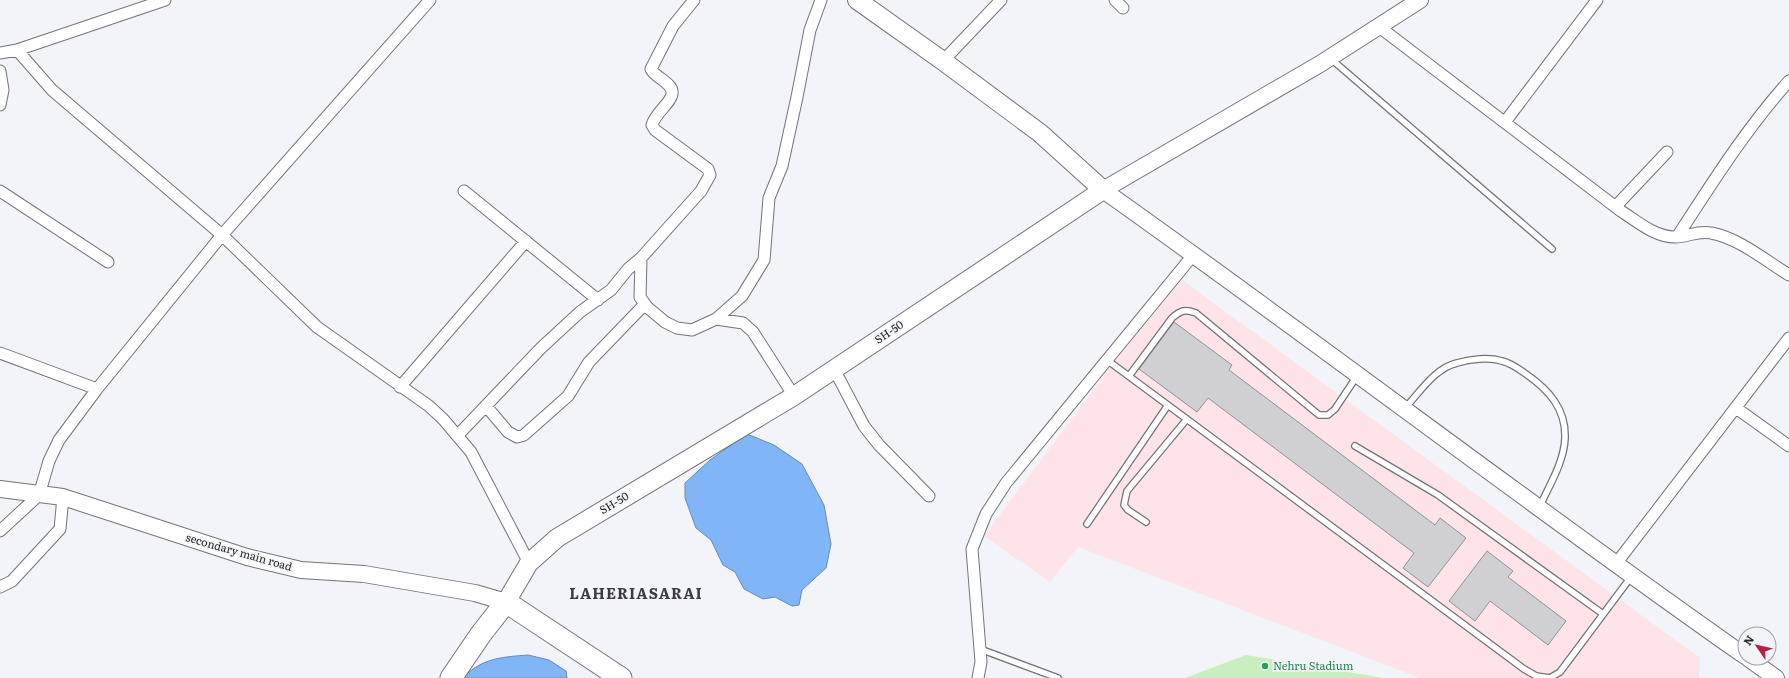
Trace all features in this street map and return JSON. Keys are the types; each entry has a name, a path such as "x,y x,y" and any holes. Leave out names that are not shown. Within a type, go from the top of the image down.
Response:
{"highway":[{"name":"SH-50","path":"451,678 480,634 506,602"},
{"path":"506,602 621,678"}],"main road":[{"path":"856,0 943,61 1040,133 1102,190 1194,254 1631,577 1737,650"},
{"path":"1102,190 1330,58 1420,0"},
{"name":"SH-50","path":"506,602 529,563 557,538 794,396 1102,190"},
{"name":"secondary main road","path":"0,489 63,497 248,557 301,570 364,574 475,592 506,602"},
{"path":"1759,666 1776,678"}],"street":[{"path":"0,53 17,50 165,0"},
{"path":"0,531 39,495 49,461 59,440 97,389 222,235 430,0"},
{"path":"458,435 541,348 580,312 611,290 628,269 641,258 701,191 710,175 708,169 655,130 652,125 654,117 672,96 672,91 670,86 653,73 651,69 673,26 694,0"},
{"path":"641,258 640,296 645,304 665,322 677,328 692,330 716,319 742,296 764,260 769,198 782,166 810,30 821,0"},
{"path":"943,61 1001,0"},
{"path":"1115,0 1123,8"},
{"path":"1505,122 1597,0"},
{"path":"1378,26 1616,206 1652,230 1662,236 1676,237 1698,232 1712,233 1732,240 1789,275"},
{"path":"17,50 52,90 222,235 317,327 429,406 458,435 471,452 529,563"},
{"path":"0,71 4,90 0,105"},
{"path":"1676,237 1746,133 1789,81"},
{"path":"1616,206 1667,152"},
{"path":"0,191 108,262"},
{"path":"464,191 598,300"},
{"path":"400,386 526,241"},
{"path":"978,678 981,662 972,549 975,536 986,514 1006,483 1194,254"},
{"path":"486,406 508,432 517,437 524,435 568,396 589,362 645,304"},
{"path":"716,319 743,323 753,332 794,396"},
{"path":"1615,565 1789,338"},
{"path":"0,353 97,389"},
{"path":"834,369 864,426 879,445 929,496"},
{"path":"1736,408 1789,446"},
{"path":"0,587 12,581 60,528 63,497"}],"lane":[{"path":"1330,58 1552,249"},
{"path":"1129,376 1172,318 1180,311 1188,310 1196,313 1319,415 1328,416 1335,409 1358,376"},
{"path":"1107,360 1524,669 1536,676 1550,678 1560,672 1631,577"},
{"path":"1404,410 1432,378 1443,369 1456,363 1483,360 1502,361 1518,368 1541,385 1554,400 1563,416 1565,437 1563,456 1539,509"},
{"path":"1087,524 1168,405"},
{"path":"1146,522 1128,510 1124,505 1124,498 1127,491 1187,419"},
{"path":"1354,446 1438,495 1603,614"},
{"path":"980,649 1058,678"}],"shaded area":[{"path":"1178,277 1700,658 1699,678 1420,678 1078,547 1050,582 984,536"}],"green space":[{"name":"Nehru Stadium","path":"1246,655 1384,678 1185,678"}],"water":[{"path":"747,434 774,445 802,464 824,505 831,544 826,568 802,590 799,605 792,606 775,597 763,599 744,589 735,572 723,565 711,540 696,528 685,498 685,483 710,460"},
{"path":"528,655 549,660 566,671 567,678 463,678 470,671 485,662 501,658"}],"building":[{"path":"1174,322 1232,365 1229,370 1435,525 1440,518 1466,538 1428,587 1403,568 1414,553 1208,398 1197,412 1139,369"},
{"path":"1487,551 1513,571 1508,577 1566,621 1548,645 1490,601 1475,621 1449,601"}],"place":[{"name":"Nehru Stadium","path":"1265,666"}],"district":[{"name":"LAHERIASARAI","path":"636,594"}]}
